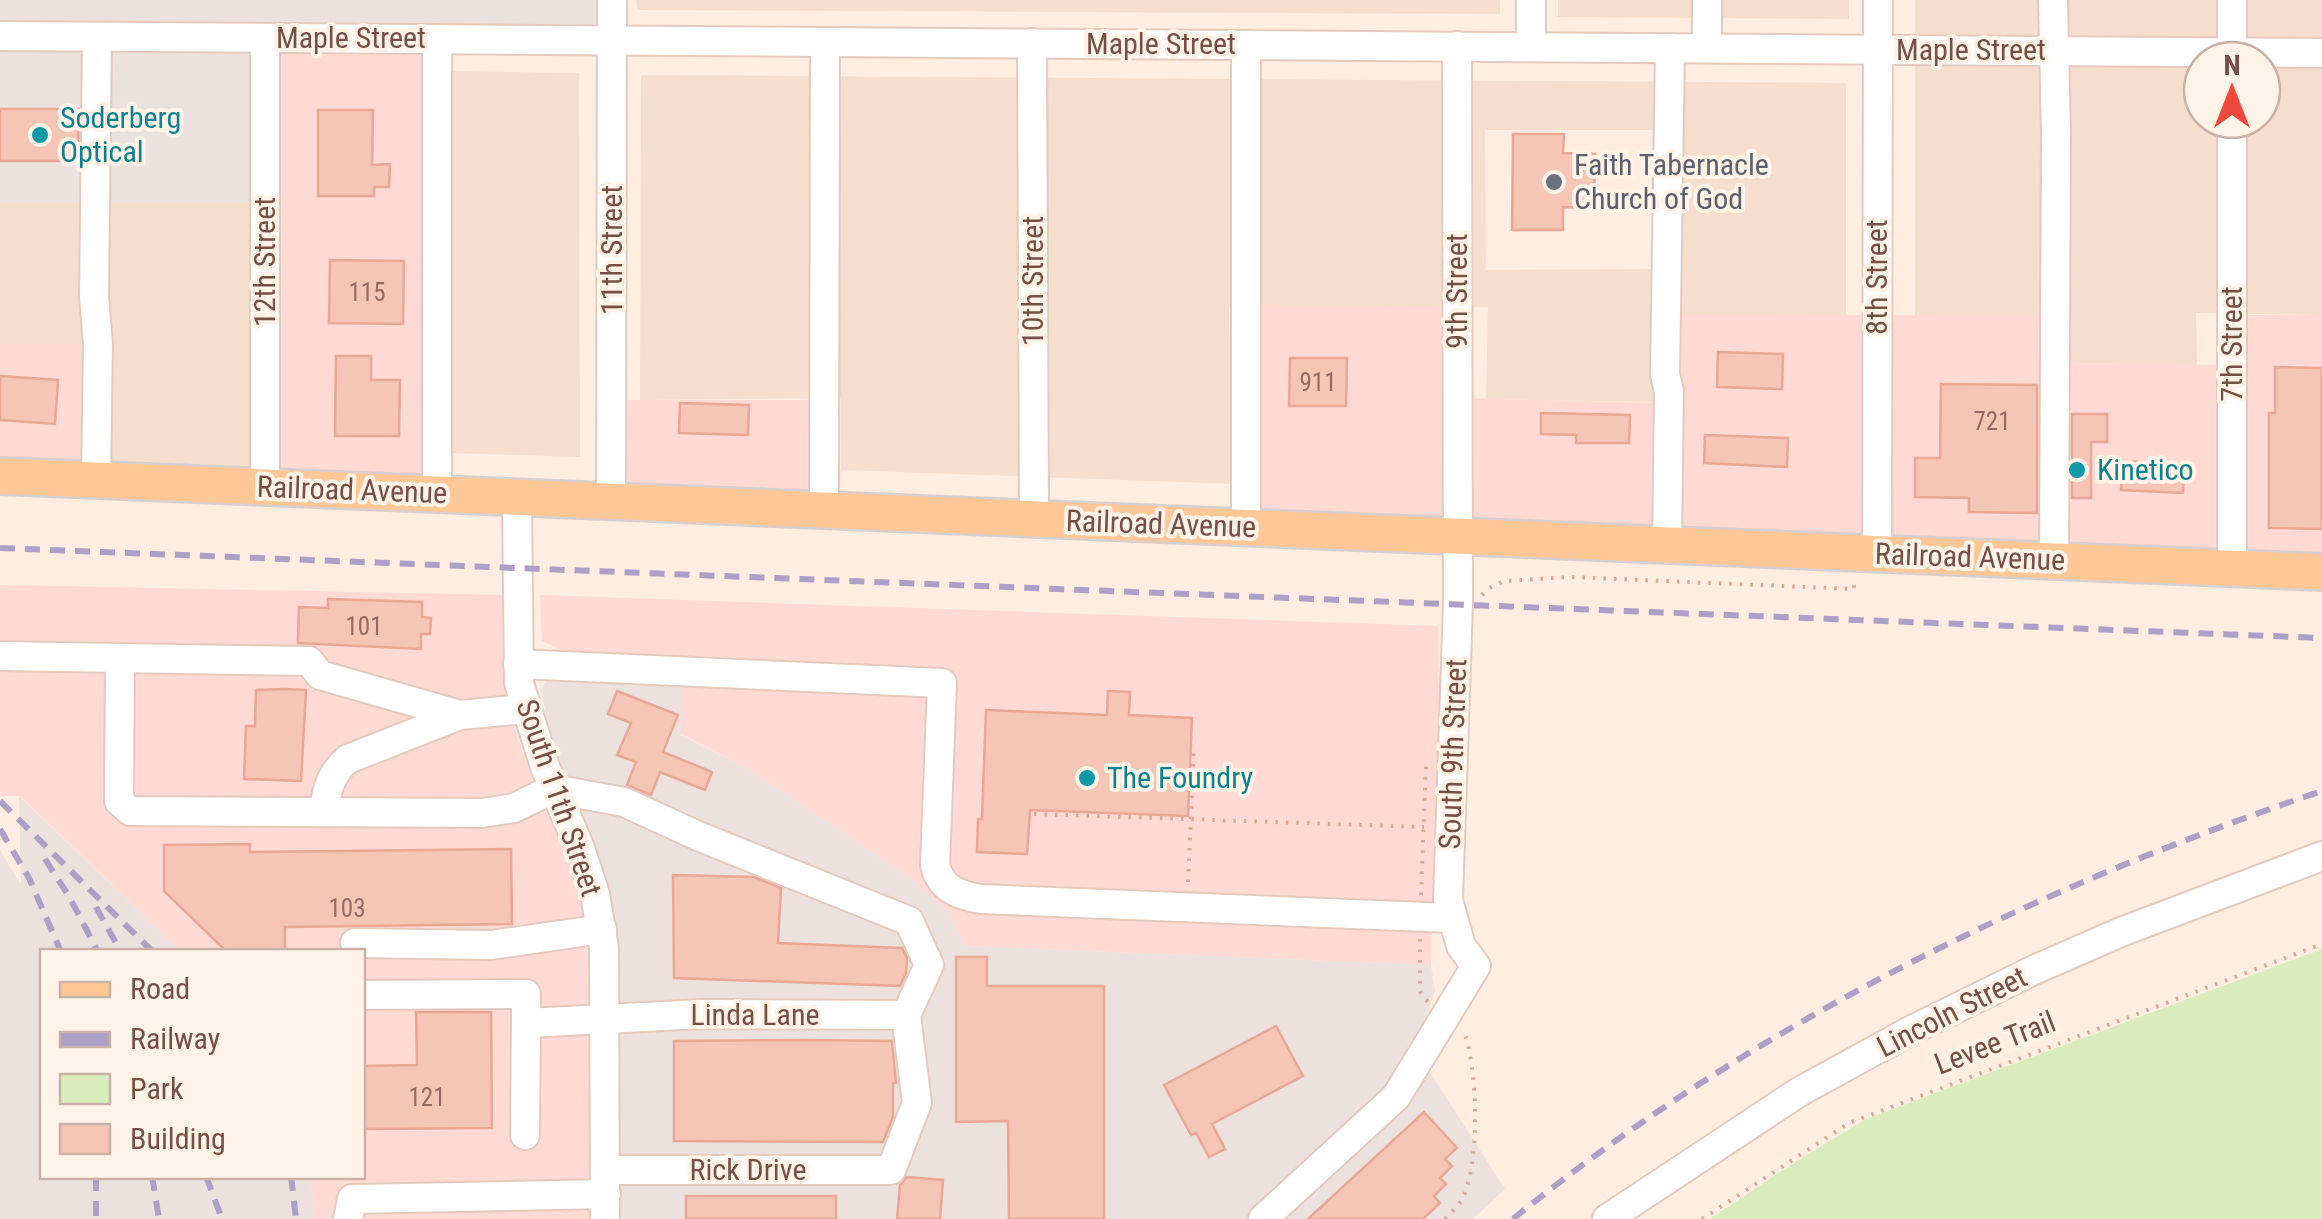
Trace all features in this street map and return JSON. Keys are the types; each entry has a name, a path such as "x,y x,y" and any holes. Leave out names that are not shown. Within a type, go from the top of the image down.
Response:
{"main road":[{"name":"Railroad Avenue","path":"0,476 2322,572"}],"street":[{"name":"11th Street","path":"612,0 612,501"},
{"path":"1530,0 1530,47"},
{"path":"1707,0 1707,48"},
{"name":"8th Street","path":"1877,553 1878,0"},
{"path":"2054,0 2054,560"},
{"path":"2232,0 2232,40"},
{"name":"Maple Street","path":"0,36 2182,55"},
{"path":"96,480 98,37"},
{"name":"12th Street","path":"265,486 266,38"},
{"path":"437,39 437,494"},
{"path":"824,510 826,42"},
{"name":"10th Street","path":"1032,43 1034,518"},
{"path":"1246,44 1246,527"},
{"name":"9th Street","path":"1456,536 1458,46"},
{"path":"1667,544 1669,390 1665,375 1670,48"},
{"name":"Maple Street","path":"2282,54 2322,53"},
{"name":"7th Street","path":"2232,140 2232,568"},
{"name":"South 11th Street","path":"517,497 518,664 525,709 553,789 580,848 602,928 605,1194"},
{"name":"South 9th Street","path":"1447,1016 1476,966 1461,946 1448,900 1458,603 1456,536"},
{"path":"0,656 309,661 320,675 460,715"},
{"path":"120,658 117,790 123,807 130,811 500,812 553,789 624,802 909,921 929,966 906,1014"},
{"path":"518,664 942,682 935,865 946,887 958,895 1451,918"},
{"path":"324,812 330,782 336,769 348,759 460,715 525,709"},
{"name":"Lincoln Street","path":"1607,1219 1798,1092 1912,1030 2121,932 2322,856"},
{"path":"355,943 491,945 602,928"},
{"path":"365,995 526,994 525,1135"},
{"name":"Linda Lane","path":"526,1024 703,1014 906,1014"},
{"name":"Rick Drive","path":"348,1219 352,1199 536,1208 605,1194 891,1170 917,1103 906,1014"},
{"path":"1263,1219 1396,1097 1447,1016"}],"path":[{"path":"1481,605 1482,595 1489,588 1504,582 1569,577 1854,589"},
{"path":"1187,907 1194,746"},
{"path":"1444,1219 1461,1201 1471,1165 1474,1113 1465,1030 1420,992 1420,916 1426,764 1452,766"},
{"path":"1034,814 1424,827"},
{"name":"Levee Trail","path":"1702,1219 1848,1122 2322,944"}],"shaded area":[{"path":"0,0 612,0 612,40 266,38 265,203 0,203"},
{"path":"636,0 1500,0 1500,14 637,10"},
{"path":"1558,0 1849,0 1849,19 1558,17"},
{"path":"1915,0 2322,0 2322,315 2196,313 2197,365 2069,363 2070,318 1915,316"},
{"path":"265,38 437,39 437,494 265,487"},
{"path":"446,71 579,73 580,457 450,453"},
{"path":"641,75 1846,83 1846,316 1651,316 1655,402 1486,399 1488,307 1229,307 1234,484 841,470 841,398 640,400","holes":["1485,130 1657,130 1656,269 1486,270"]},
{"path":"0,203 265,203 265,487 96,480 98,344 0,344"},
{"path":"1247,305 1457,306 1457,398 1665,403 1666,314 2055,316 2056,363 2231,365 2232,315 2322,315 2322,572 1246,527"},
{"path":"0,344 98,344 96,480 0,476"},
{"path":"612,400 824,400 824,510 611,501"},
{"path":"0,585 502,595 515,728 530,773 569,860 583,906 589,946 591,1219 314,1219 311,1179 365,1179 365,949 179,949 20,796 0,796"},
{"path":"540,595 1438,626 1431,965 965,946 946,909 906,875 750,770 681,734 569,653 542,641"},
{"path":"549,676 683,681 681,735 750,770 906,875 946,909 965,946 1431,965 1435,991 1413,1046 1505,1189 1473,1219 620,1219 617,928 598,853 553,750 541,689"},
{"path":"19,796 179,949 40,949 40,1179 311,1179 314,1219 0,1219 0,850 21,885"}],"green space":[{"path":"2322,949 2322,1219 1710,1219 1866,1119"}],"building":[{"name":"Soderberg Optical","path":"0,109 79,109 78,161 0,161"},
{"path":"318,110 373,110 372,165 390,164 389,187 374,187 374,196 318,196"},
{"name":"Faith Tabernacle Church of God","path":"1513,134 1564,134 1563,153 1595,154 1594,208 1563,207 1563,230 1512,230"},
{"path":"330,260 404,261 403,324 329,323"},
{"path":"1718,352 1783,354 1782,389 1717,387"},
{"path":"336,356 371,356 371,380 400,380 399,436 335,436"},
{"path":"1290,358 1347,358 1346,406 1289,406"},
{"path":"2275,367 2322,368 2322,529 2269,528 2269,413 2275,413"},
{"path":"0,376 58,380 55,424 0,420"},
{"path":"1941,384 2037,385 2037,513 1969,512 1969,498 1915,497 1915,458 1940,458"},
{"path":"680,403 749,405 748,435 679,433"},
{"path":"1541,413 1630,415 1629,443 1576,443 1576,435 1541,434"},
{"name":"Kinetico","path":"2072,414 2107,414 2107,442 2091,442 2091,498 2072,498"},
{"path":"1705,435 1788,438 1787,467 1704,463"},
{"path":"2123,461 2184,464 2183,493 2121,490"},
{"path":"328,599 422,602 422,617 431,618 430,634 421,634 421,649 298,643 299,607 328,608"},
{"path":"256,690 306,690 301,781 244,779 246,726 255,726"},
{"path":"617,691 678,715 663,752 712,772 705,790 660,772 651,795 627,785 636,762 617,755 631,723 608,714"},
{"name":"The Foundry","path":"1108,691 1130,692 1129,715 1192,718 1188,816 1030,810 1027,854 977,852 986,710 1107,715"},
{"path":"250,844 250,852 511,849 512,924 285,927 285,949 224,949 164,891 164,845"},
{"path":"673,875 754,877 781,888 778,943 902,948 907,958 906,973 900,986 674,978"},
{"path":"956,957 987,957 987,986 1104,986 1104,1219 1009,1219 1008,1121 956,1122"},
{"path":"416,1012 491,1012 492,1128 365,1129 365,1066 417,1065"},
{"path":"1276,1026 1303,1076 1212,1124 1225,1149 1209,1157 1196,1133 1191,1135 1164,1085"},
{"path":"674,1041 892,1041 896,1083 893,1117 883,1142 674,1141"},
{"path":"1424,1112 1457,1148 1445,1159 1452,1166 1440,1178 1446,1184 1434,1196 1440,1203 1423,1219 1308,1219"},
{"path":"907,1177 943,1180 940,1219 897,1219 900,1185"},
{"path":"686,1196 836,1196 836,1219 686,1219"}],"railway":[{"path":"0,548 2322,638"},
{"path":"1513,1219 1604,1149 1699,1084 1898,969 2107,872 2322,791"},
{"path":"0,801 150,949"},
{"path":"0,829 29,878 60,949"},
{"path":"45,859 96,949"},
{"path":"96,907 119,949"},
{"path":"96,1179 96,1219"},
{"path":"152,1179 159,1219"},
{"path":"207,1179 222,1219"},
{"path":"291,1179 296,1219"}],"place":[{"name":"Soderberg Optical","path":"40,135"},
{"name":"Faith Tabernacle Church of God","path":"1554,182"},
{"name":"Kinetico","path":"2077,470"},
{"name":"The Foundry","path":"1087,778"}]}
